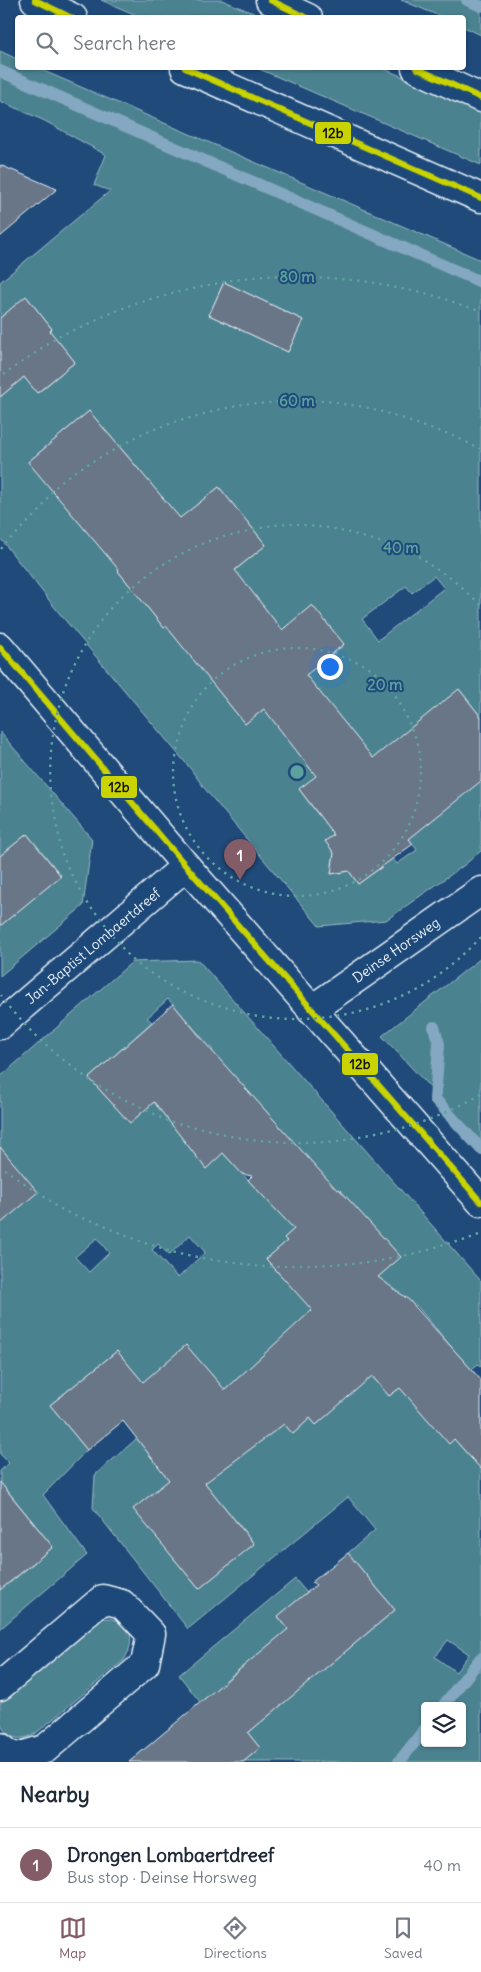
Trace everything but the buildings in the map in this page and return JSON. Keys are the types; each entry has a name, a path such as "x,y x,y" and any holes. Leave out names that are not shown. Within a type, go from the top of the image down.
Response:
{"main road":[{"path":"35,0 67,15"},
{"path":"270,0 302,15"},
{"path":"191,70 481,198"},
{"path":"420,70 481,98"},
{"path":"0,647 186,866 481,1202"},
{"name":"Jan-Baptist Lombaertdreef","path":"0,1025 186,866"},
{"name":"Deinse Horsweg","path":"312,1010 481,890"},
{"path":"0,1686 103,1599 122,1604 151,1634 145,1664 45,1749 14,1758 0,1748"}],"green space":[{"path":"101,0 222,0 258,15 136,15"},
{"path":"401,0 481,0 481,35 466,28 466,15 437,15"},
{"path":"0,51 15,58 15,70 42,70 481,260 481,717 459,689 481,781 481,851 463,866 386,920 319,926 205,789 190,768 60,614 0,538 0,397 24,377 38,393 75,362 59,342 39,340 52,329 27,297 0,318 0,282 110,191 94,185 106,155 45,121 0,101","holes":["224,282 303,320 288,352 209,315","89,411 142,474 28,462","219,487 266,545 164,628 118,571","434,576 444,588 378,640 362,619 406,586 412,593","312,606 344,645 245,724 193,659 282,630","299,789 377,795 417,850 397,864 389,854 382,867 358,884 349,871 340,873 332,864 334,853 326,841 346,826 332,807 319,816"]},
{"path":"262,70 387,70 481,110 481,165"},
{"path":"0,732 92,839 83,906 0,976 0,926 61,875 27,834 0,856"},
{"path":"481,958 481,1142 382,1036"},
{"path":"198,960 481,1281 481,1367 478,1364 471,1370 416,1305 357,1359 389,1396 400,1388 481,1415 481,1423 458,1444 474,1461 481,1455 481,1762 243,1762 260,1748 248,1733 281,1705 247,1663 225,1681 227,1683 200,1702 179,1675 295,1579 307,1593 278,1617 300,1643 316,1676 395,1610 348,1553 375,1530 348,1497 188,1629 93,1508 95,1475 167,1412 117,1351 50,1405 87,1450 43,1495 87,1555 0,1629 0,1586 7,1580 10,1583 53,1547 7,1490 0,1495 0,1471 9,1463 0,1454 0,1077 132,962","holes":["168,999 213,1050 130,1123 89,1078 152,1022 147,1018","247,1091 261,1194 223,1153","339,1189 400,1257 345,1306 284,1238","190,1235 205,1252 178,1278 152,1250 158,1244 169,1255","97,1238 109,1253 89,1272 75,1257","283,1245 282,1277 266,1259","267,1404 332,1411 316,1425 310,1418 293,1434","189,1464 254,1543 199,1589 134,1509","448,1640 469,1654 456,1672 435,1657"]},
{"path":"101,1618 119,1621 129,1630 130,1644 124,1660 35,1734 16,1738 6,1733 0,1714 2,1698 94,1620"}],"waterway":[{"path":"467,0 481,6"},
{"path":"0,71 481,282"},
{"path":"434,1027 439,1044 435,1099 481,1149"},
{"path":"446,1702 481,1658"},
{"path":"399,1762 421,1734"}],"transit line":[{"name":"12b","path":"35,0 66,15"},
{"name":"12b","path":"270,0 301,15"},
{"name":"12b","path":"190,70 481,198"},
{"name":"12b","path":"420,70 481,98"},
{"name":"12b","path":"0,647 186,866 481,1202"}],"place":[{"name":"Drongen Lombaertdreef","path":"240,880"}]}
